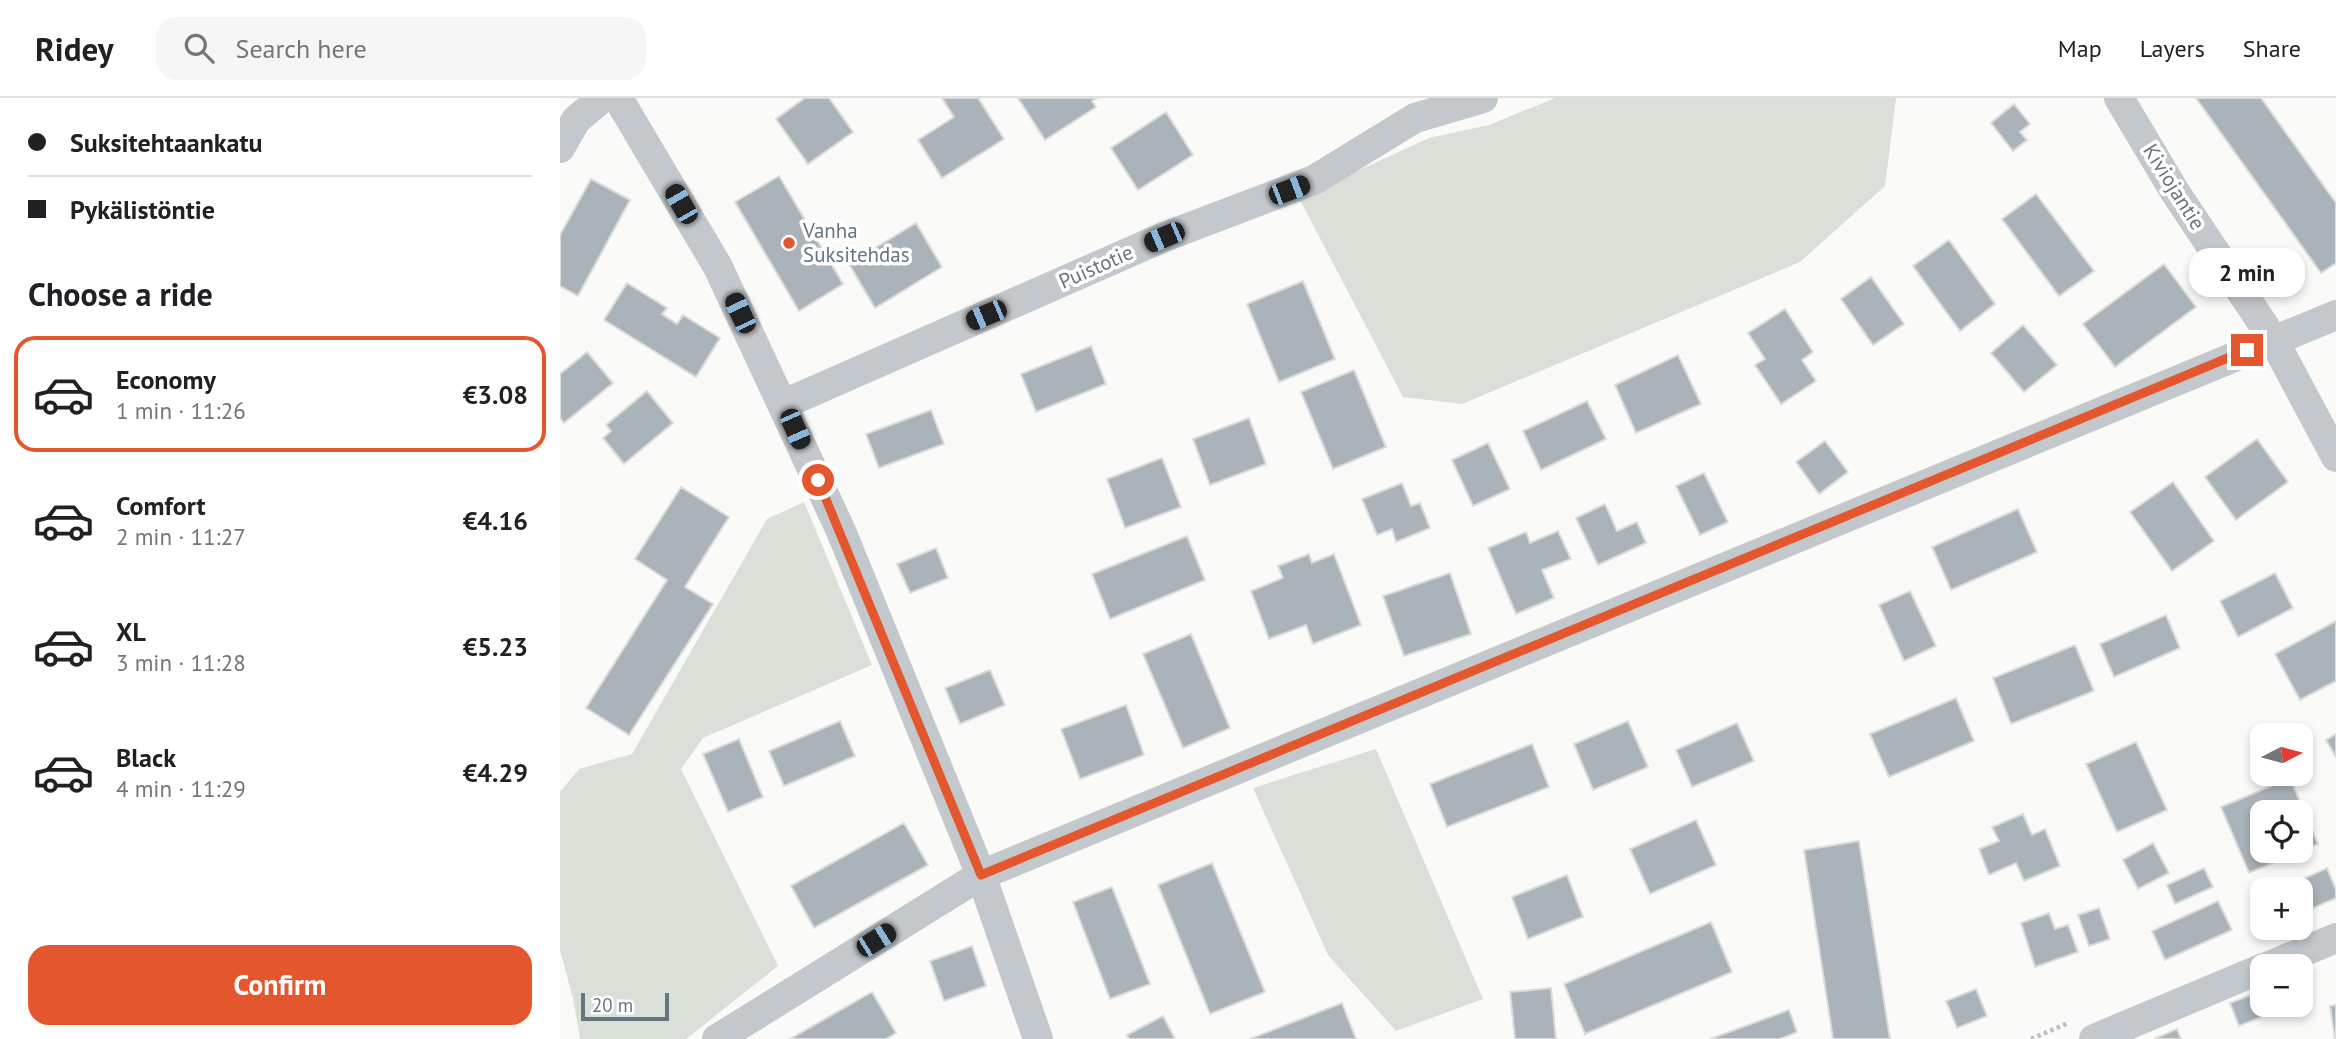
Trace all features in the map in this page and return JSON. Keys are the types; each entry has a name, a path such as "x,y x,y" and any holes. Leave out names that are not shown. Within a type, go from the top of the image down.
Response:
{"street":[{"path":"560,148 568,114 602,98"},
{"path":"618,98 718,267 841,531 981,875 1038,1039"},
{"name":"Puistotie","path":"784,404 1164,237 1314,180 1415,118 1483,98"},
{"name":"Kiviojantie","path":"2119,98 2175,192 2273,340 2336,457"},
{"path":"717,1039 981,875 2336,315"},
{"path":"2298,954 2336,938"},
{"path":"2094,1039 2250,973"}],"shaded area":[{"path":"1555,98 1896,98 1885,186 1800,262 1462,404 1403,397 1299,198 1429,138 1489,125"},
{"path":"804,502 872,665 703,738 681,769 778,966 686,1039 580,1039 573,998 560,950 560,792 579,769 632,754 767,519"},
{"path":"1376,749 1483,999 1396,1031 1328,955 1253,788"}],"building":[{"path":"805,98 829,98 853,132 808,164 776,119"},
{"path":"942,98 978,98 1004,139 942,178 918,140 954,117"},
{"path":"1018,98 1097,98 1092,101 1096,107 1045,140"},
{"path":"2196,98 2261,98 2336,203 2336,263 2321,273"},
{"path":"2014,104 2030,124 2020,132 2027,140 2013,151 1991,123"},
{"path":"1166,112 1193,155 1138,190 1111,148"},
{"name":"Vanha Suksitehdas","path":"779,176 843,284 799,311 735,202"},
{"path":"591,179 630,200 578,296 560,286 560,235"},
{"path":"2036,194 2094,271 2059,296 2002,219"},
{"path":"916,223 942,267 875,308 849,264"},
{"path":"1949,240 1995,304 1960,331 1913,266"},
{"path":"2164,264 2196,307 2115,367 2083,324"},
{"path":"1871,277 1904,324 1873,345 1841,299"},
{"path":"1303,281 1335,359 1279,382 1247,304"},
{"path":"627,283 667,308 662,314 677,324 683,315 720,338 696,377 604,320"},
{"path":"1785,309 1813,352 1802,360 1816,381 1781,404 1755,365 1765,359 1748,333"},
{"path":"2023,325 2057,365 2024,392 1991,353"},
{"path":"1091,346 1106,384 1036,412 1021,374"},
{"path":"587,352 613,383 564,423 560,418 560,374"},
{"path":"1678,355 1701,404 1636,433 1615,385"},
{"path":"1354,370 1386,447 1333,469 1301,392"},
{"path":"647,391 673,423 624,464 603,438 611,431 606,425"},
{"path":"1587,401 1606,439 1541,470 1523,431"},
{"path":"931,410 944,444 879,468 866,434"},
{"path":"1249,418 1266,464 1210,485 1193,439"},
{"path":"2257,439 2288,482 2236,520 2205,477"},
{"path":"1825,441 1848,472 1819,494 1796,462"},
{"path":"1488,443 1510,489 1473,506 1452,460"},
{"path":"1162,458 1181,507 1125,528 1107,479"},
{"path":"1704,473 1728,522 1700,535 1676,486"},
{"path":"2173,482 2214,541 2172,571 2130,512"},
{"path":"1402,483 1411,506 1420,503 1430,528 1396,542 1392,529 1377,535 1362,499"},
{"path":"681,487 729,517 685,587 713,604 629,735 586,708 667,580 635,559"},
{"path":"1605,504 1617,531 1637,522 1646,543 1598,565 1576,518"},
{"path":"2018,509 2037,552 1951,590 1932,547"},
{"path":"1558,531 1571,559 1542,570 1554,598 1516,614 1488,548 1526,532 1530,543"},
{"path":"1187,536 1205,580 1110,619 1092,574"},
{"path":"936,548 948,578 910,593 897,564"},
{"path":"1309,554 1312,563 1334,554 1361,625 1313,644 1306,625 1269,639 1251,591 1283,578 1278,566"},
{"path":"1450,573 1471,634 1404,656 1383,596"},
{"path":"2275,573 2293,608 2238,637 2220,601"},
{"path":"1910,591 1936,646 1904,661 1879,605"},
{"path":"2166,615 2180,648 2114,677 2100,644"},
{"path":"2336,621 2336,681 2300,700 2275,654"},
{"path":"1191,634 1230,728 1183,748 1143,654"},
{"path":"2075,645 2094,691 2011,724 1993,678"},
{"path":"990,670 1005,705 960,724 945,688"},
{"path":"1956,698 1974,741 1889,777 1870,734"},
{"path":"1126,705 1144,755 1080,779 1061,729"},
{"path":"840,721 855,756 784,786 769,751"},
{"path":"1628,721 1648,767 1593,790 1574,744"},
{"path":"1737,723 1754,761 1692,787 1676,750"},
{"path":"2336,734 2336,757 2326,740"},
{"path":"739,739 763,797 728,812 703,754"},
{"path":"2136,742 2167,810 2117,832 2086,764"},
{"path":"1532,744 1549,787 1447,827 1430,784"},
{"path":"2271,786 2293,786 2299,800 2250,800 2250,863 2273,863 2249,873 2221,807"},
{"path":"2023,814 2032,835 2045,829 2060,866 2024,881 2016,863 1989,875 1979,849 1999,841 1992,827"},
{"path":"1696,820 1716,865 1650,894 1630,849"},
{"path":"904,823 928,865 814,928 791,886"},
{"path":"2313,832 2318,844 2313,846"},
{"path":"1859,841 1890,1039 1833,1039 1804,850"},
{"path":"2153,843 2169,873 2138,889 2123,860"},
{"path":"1212,863 1265,992 1210,1014 1158,885"},
{"path":"2204,868 2213,887 2175,904 2167,885"},
{"path":"2327,868 2336,890 2336,898 2313,908 2313,877 2307,877"},
{"path":"1567,875 1583,917 1528,939 1512,897"},
{"path":"1112,887 1150,984 1110,999 1073,902"},
{"path":"2218,901 2232,930 2165,960 2152,931"},
{"path":"2099,908 2110,939 2089,946 2078,915"},
{"path":"2049,913 2055,929 2068,925 2078,952 2035,967 2021,923"},
{"path":"1711,922 1732,972 1585,1034 1564,984"},
{"path":"972,946 986,986 944,1001 930,961"},
{"path":"1551,988 1556,1039 1515,1039 1510,992"},
{"path":"1976,989 1987,1016 1957,1028 1946,1001"},
{"path":"872,992 896,1033 886,1039 790,1039"},
{"path":"2250,995 2250,1017 2261,1017 2239,1026 2230,1003"},
{"path":"1342,1003 1356,1039 1250,1039"},
{"path":"2336,1005 2336,1039 2335,1039 2330,1006"},
{"path":"1789,1010 1797,1032 1780,1039 1710,1039"},
{"path":"1163,1016 1175,1039 1129,1039 1127,1035"},
{"path":"2177,1029 2181,1039 2154,1039"}],"place":[{"name":"Vanha Suksitehdas","path":"789,243"}],"route":[{"path":"818,480 981,875 2247,350"}]}
